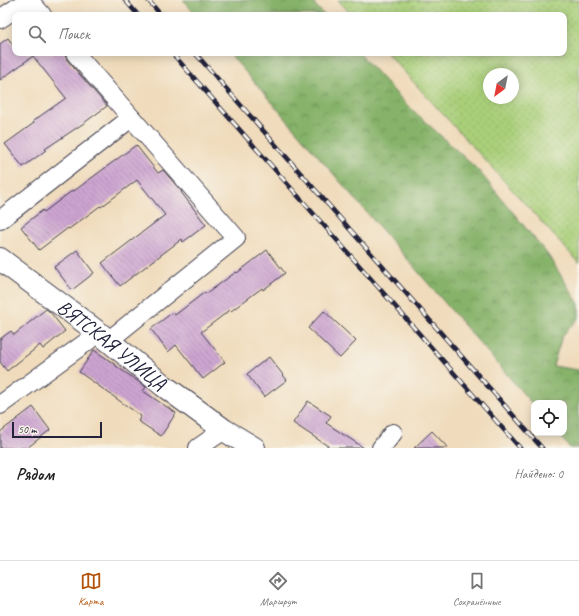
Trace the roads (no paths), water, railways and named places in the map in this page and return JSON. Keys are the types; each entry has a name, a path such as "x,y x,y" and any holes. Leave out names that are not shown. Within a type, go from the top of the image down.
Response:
{"main road":[{"name":"ВЯТСКАЯ УЛИЦА","path":"0,259 103,337 164,386 224,430 254,448"}],"street":[{"path":"0,19 28,0 39,12"},
{"path":"0,406 103,337 236,238 78,56"},
{"path":"0,220 131,118"},
{"path":"198,448 224,430 243,448"},
{"path":"382,448 392,433"}],"railway":[{"path":"125,0 135,12"},
{"path":"148,0 158,12"},
{"path":"175,56 520,448"},
{"path":"198,56 542,448"}]}
